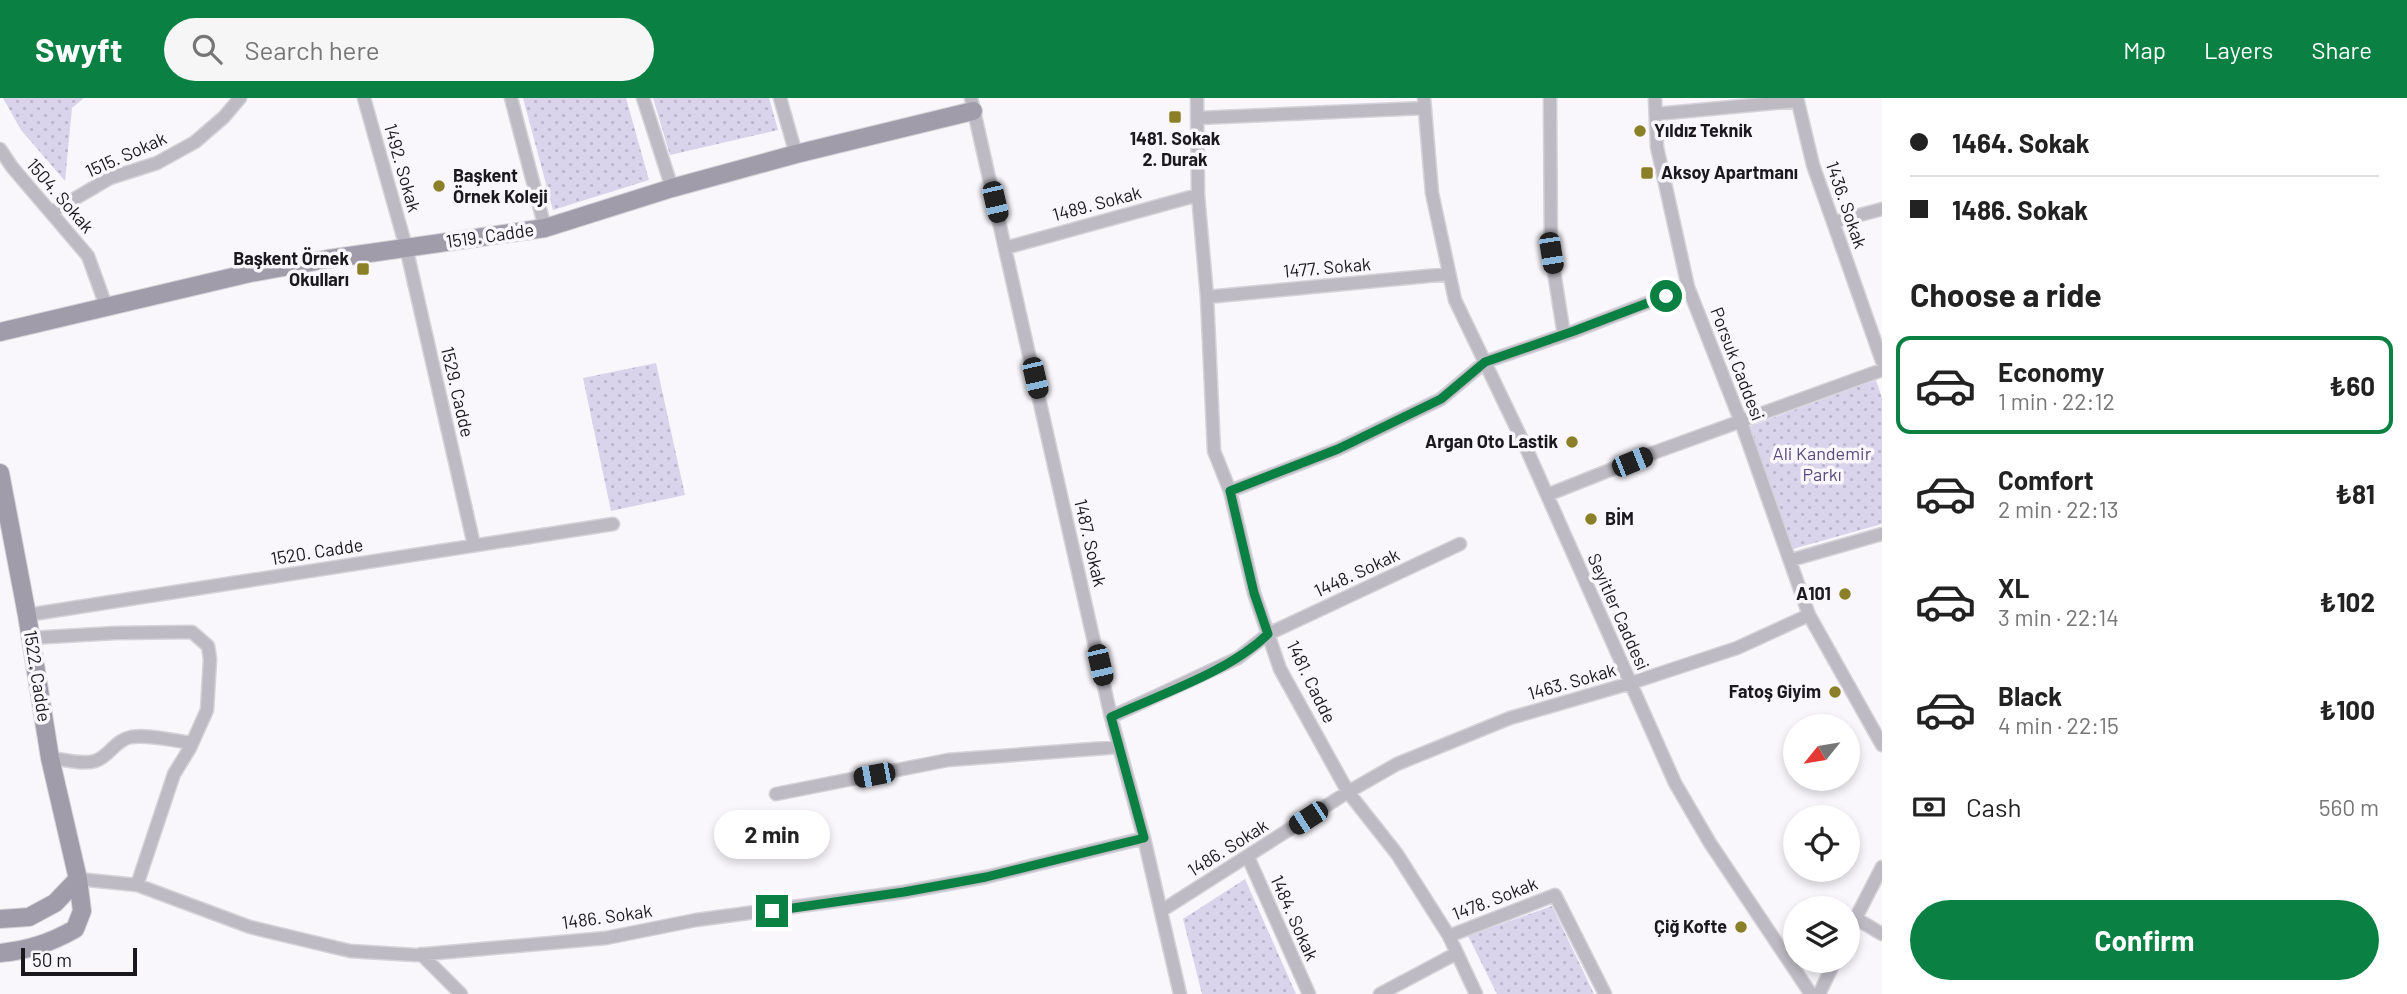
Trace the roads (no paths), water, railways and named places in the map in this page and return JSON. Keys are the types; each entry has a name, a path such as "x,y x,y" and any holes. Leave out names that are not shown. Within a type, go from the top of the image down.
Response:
{"street":[{"name":"1515. Sokak","path":"52,212 110,178 157,163 195,142 224,117 240,98"},
{"name":"1492. Sokak","path":"364,98 406,247"},
{"path":"511,98 545,228"},
{"path":"643,98 672,188"},
{"path":"780,98 796,154"},
{"name":"1481. Cadde","path":"1197,98 1198,195 1207,296 1214,450 1230,491 1254,593 1280,669 1348,792 1397,854 1449,936 1476,994"},
{"path":"1550,98 1551,253 1564,335"},
{"name":"Porsuk Caddesi","path":"1655,98 1657,147 1688,287 1741,422 1809,615 1882,744"},
{"path":"1656,114 1797,100"},
{"name":"1436. Sokak","path":"1797,100 1813,165 1882,361"},
{"path":"1198,118 1425,103"},
{"name":"Seyitler Caddesi","path":"1425,103 1432,193 1455,300 1547,495 1675,783 1710,843 1811,994"},
{"name":"1519. Cadde","path":"0,332 250,273 406,247 545,228 672,188 972,104"},
{"name":"1487. Sokak","path":"972,104 1111,717 1144,838 1180,994"},
{"name":"1504. Sokak","path":"0,149 12,167 88,256 106,306"},
{"name":"1489. Sokak","path":"1005,248 1198,195"},
{"path":"1834,222 1882,209"},
{"name":"1529. Cadde","path":"406,247 474,545"},
{"name":"1477. Sokak","path":"1207,296 1449,274"},
{"path":"1230,491 1338,449 1441,399 1485,362 1688,287"},
{"path":"1547,495 1882,370"},
{"name":"1522. Cadde","path":"0,473 50,758 78,879 82,911 75,929 50,943 24,951 0,953"},
{"name":"1520. Cadde","path":"27,615 613,524"},
{"path":"1791,560 1882,534"},
{"name":"1448. Sokak","path":"1111,717 1225,665 1250,650 1268,634 1460,544"},
{"name":"1463. Sokak","path":"1348,792 1397,764 1510,718 1631,683 1737,648 1809,615"},
{"path":"30,638 192,632 208,646 210,659 207,710 192,743 173,774 137,885"},
{"path":"50,758 94,762 130,737 192,743"},
{"path":"776,794 948,760 1119,747"},
{"name":"1486. Sokak","path":"1161,911 1348,792"},
{"name":"1486. Sokak","path":"78,879 137,885 250,928 350,951 421,954 606,938 696,920 904,892 986,877 1144,838"},
{"name":"1484. Sokak","path":"1248,857 1309,994"},
{"path":"1860,909 1882,867"},
{"path":"0,919 29,916 38,912 55,903 78,879"},
{"name":"1478. Sokak","path":"1449,936 1555,895 1605,994"},
{"path":"1860,921 1882,934"},
{"path":"1380,994 1457,953"},
{"path":"421,954 461,994"},
{"path":"1819,994 1829,973"}],"place":[{"name":"1481. Sokak 2. Durak","path":"1175,117"},
{"name":"Yıldız Teknik","path":"1640,131"},
{"name":"Aksoy Apartmanı","path":"1647,173"},
{"name":"Başkent Örnek Koleji","path":"439,186"},
{"name":"Başkent Örnek Okulları","path":"363,269"},
{"name":"Argan Oto Lastik","path":"1572,442"},
{"name":"BİM","path":"1591,519"},
{"name":"A101","path":"1845,594"},
{"name":"Fatoş Giyim","path":"1835,692"},
{"name":"Çiğ Kofte","path":"1741,927"}],"park label":[{"name":"Ali Kandemir Parkı","path":"1822,464"}]}
